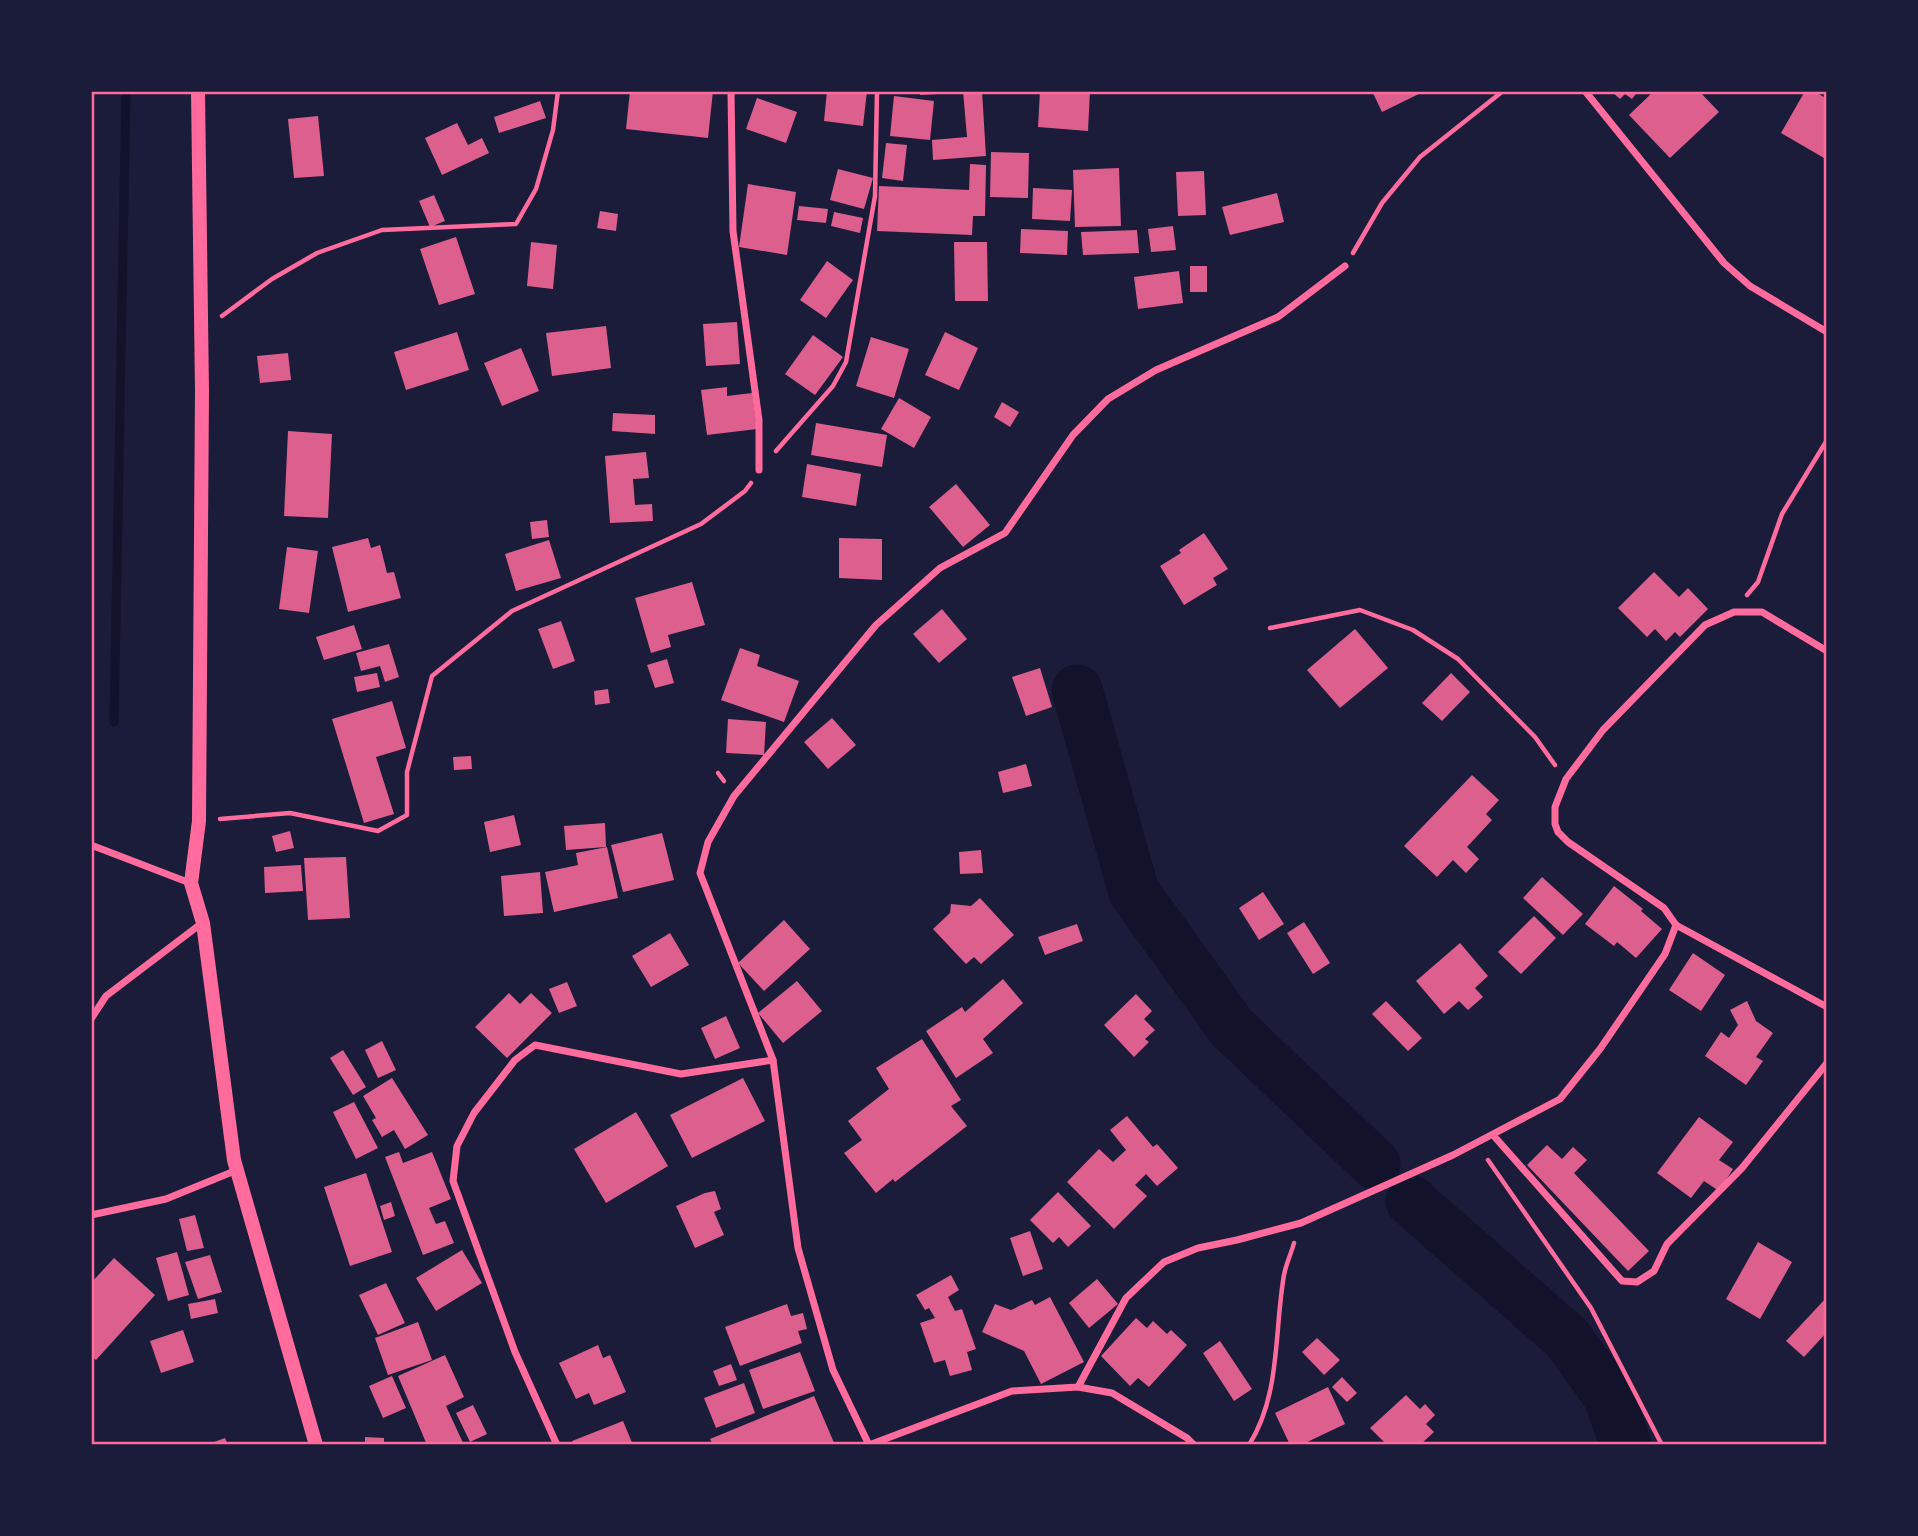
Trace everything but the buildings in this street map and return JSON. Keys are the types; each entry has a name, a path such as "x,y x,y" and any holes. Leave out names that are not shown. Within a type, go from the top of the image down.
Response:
{"main road":[{"path":"198,91 202,331 199,821 191,883 203,923 234,1160 316,1445"}],"street":[{"path":"731,91 733,231 759,420 759,470"},
{"path":"1585,91 1724,263 1750,286 1827,332"},
{"path":"1194,1445 1187,1438 1112,1393 1078,1387 1012,1391 869,1445 833,1370 798,1248 773,1060 700,873 708,842 734,796 876,625 940,568 1005,533 1073,435 1108,399 1156,370 1278,317 1345,266"},
{"path":"1827,651 1762,612 1734,612 1705,625 1603,730 1566,779 1555,807 1555,824 1558,832 1568,842 1664,908 1675,925 1827,1007"},
{"path":"91,845 191,883"},
{"path":"91,1019 106,996 203,923"},
{"path":"1078,1387 1126,1298 1164,1262 1198,1248 1301,1223 1452,1155 1560,1099 1600,1049 1665,954 1675,925"},
{"path":"556,1445 515,1352 453,1181 457,1146 474,1112 515,1060 535,1045 681,1074 773,1060"},
{"path":"1493,1135 1622,1281 1637,1282 1654,1271 1667,1244 1742,1168 1827,1063"},
{"path":"91,1215 166,1199 237,1170"}],"path":[{"path":"202,331 272,279 317,253 382,230 516,224 536,188 553,130 558,91"},
{"path":"199,821 290,813 378,831 408,815 407,772 432,676 512,611 701,524 745,491 759,470 833,386 846,362 875,196 877,91"},
{"path":"1345,266 1382,203 1420,157 1503,91"},
{"path":"1734,612 1758,582 1782,514 1827,440"},
{"path":"1270,628 1360,610 1413,629 1458,659 1535,737 1566,779"},
{"path":"1476,1143 1591,1308 1662,1445"},
{"path":"1249,1445 1258,1431 1272,1385 1284,1272 1301,1223"}],"waterway":[{"path":"114,722 126,91"},
{"path":"1077,690 1134,892 1232,1028 1375,1164"},
{"path":"1411,1201 1567,1338 1608,1395 1626,1445"}]}
